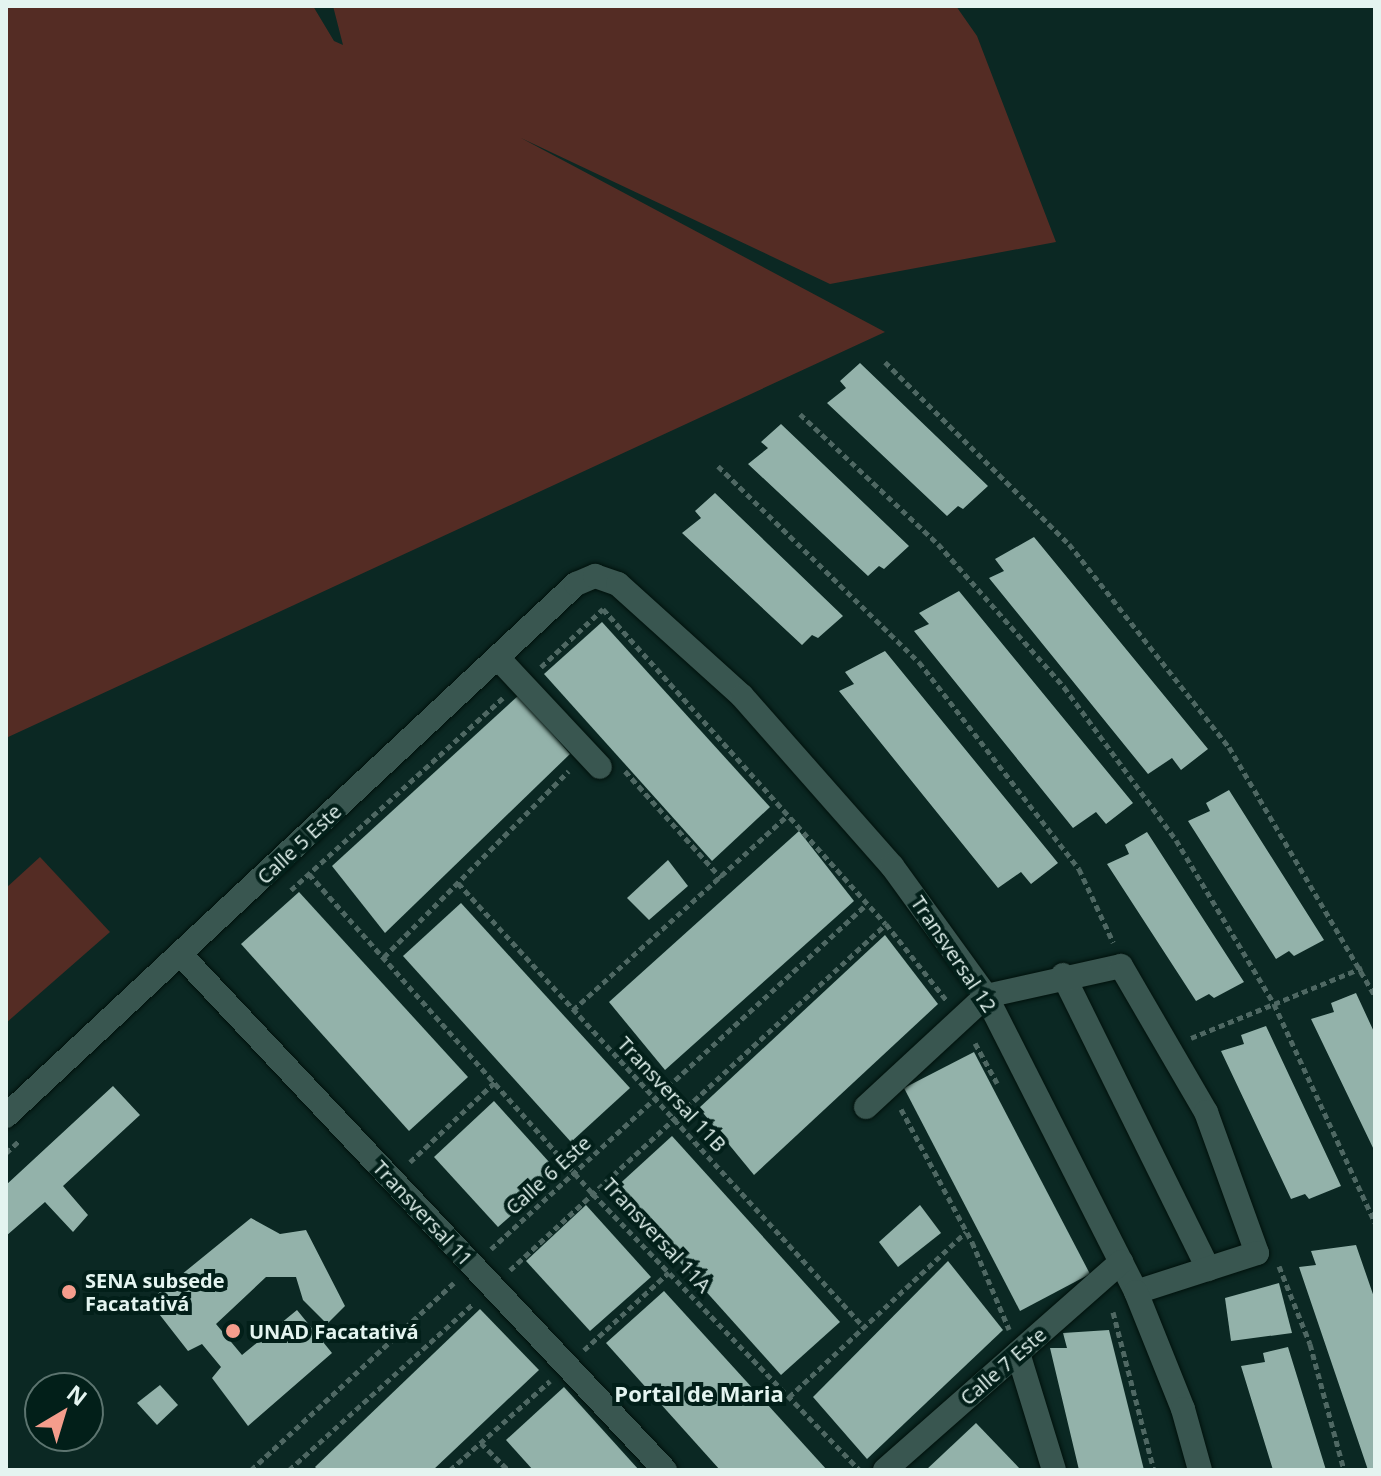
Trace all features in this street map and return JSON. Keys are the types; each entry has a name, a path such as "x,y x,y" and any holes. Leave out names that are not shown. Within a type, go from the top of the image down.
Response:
{"street":[{"name":"Calle 5 Este","path":"6,1116 576,584 595,576"},
{"name":"Transversal 12","path":"595,576 618,584 742,696 892,866 986,996 1112,1269 1136,1292 1183,1409 1200,1470"},
{"path":"498,658 602,761"},
{"name":"Transversal 11","path":"181,955 665,1470"},
{"path":"866,1107 963,1021 986,996 1063,975 1121,966 1171,1046 1206,1112 1257,1253 1136,1292"},
{"path":"1063,975 1208,1269"},
{"name":"Calle 7 Este","path":"885,1470 1112,1269"},
{"path":"1018,1353 1054,1470"}],"path":[{"path":"885,362 1069,544 1220,735 1362,968 1375,996"},
{"path":"800,414 938,544 1064,687 1176,840 1274,1004 1375,1223"},
{"path":"718,466 919,662 1079,869 1121,966"},
{"path":"285,896 603,609 886,924 963,1021 1000,1088"},
{"path":"384,957 458,883 602,761 721,878"},
{"path":"573,1010 788,815"},
{"name":"Transversal 11A","path":"309,874 577,1171 593,1194 860,1470"},
{"name":"Transversal 11B","path":"458,883 863,1326"},
{"name":"Calle 6 Este","path":"251,1470 867,904"},
{"path":"289,1470 886,924"},
{"path":"1171,1046 1362,968"},
{"path":"392,1180 496,1081"},
{"path":"889,1086 966,1232 1018,1353"},
{"path":"6,1153 29,1132"},
{"path":"789,1397 966,1232"},
{"path":"1257,1253 1275,1260 1286,1274 1344,1470"},
{"path":"1112,1269 1154,1470"},
{"path":"481,1443 508,1470"}],"shaded area":[{"path":"6,6 313,6 334,41 343,45 333,6 956,6 977,36 1056,242 830,284 521,138 885,332 6,738"},
{"path":"40,857 110,932 6,1023 6,888"}],"building":[{"path":"860,363 988,486 963,509 958,506 947,516 827,403 846,388 840,381"},
{"path":"781,424 909,546 884,569 879,566 868,576 748,464 768,448 761,442"},
{"path":"715,493 843,616 818,638 812,635 802,645 682,533 701,518 695,511"},
{"path":"1034,537 1208,749 1181,770 1172,758 1148,774 989,578 1004,571 995,559"},
{"path":"959,591 1133,803 1106,824 1096,812 1073,828 914,631 929,624 919,613"},
{"path":"602,622 770,807 712,861 544,674"},
{"path":"885,651 1058,863 1031,884 1021,872 998,888 839,691 854,684 845,672"},
{"path":"519,695 570,754 385,933 332,866"},
{"path":"1229,790 1324,940 1294,956 1289,951 1276,959 1188,821 1210,811 1206,803"},
{"path":"799,831 854,901 665,1070 609,1002"},
{"path":"1147,832 1244,982 1214,998 1209,994 1196,1001 1107,864 1129,854 1125,845"},
{"path":"668,860 688,886 649,920 627,898"},
{"path":"299,892 468,1077 409,1131 241,944"},
{"path":"461,903 630,1088 571,1142 403,956"},
{"path":"885,935 938,1004 754,1175 699,1108"},
{"path":"1356,993 1375,1034 1375,1152 1311,1019 1334,1012 1331,1003"},
{"path":"1266,1026 1341,1186 1309,1199 1305,1194 1291,1199 1221,1051 1244,1044 1241,1035"},
{"path":"974,1052 1090,1274 1020,1311 904,1088"},
{"path":"113,1086 140,1115 63,1186 88,1215 73,1232 45,1202 6,1236 6,1185"},
{"path":"494,1101 559,1173 498,1227 434,1157"},
{"path":"672,1136 840,1322 781,1375 614,1189"},
{"path":"586,1205 651,1277 590,1331 526,1261"},
{"path":"920,1205 941,1233 898,1267 879,1242"},
{"path":"251,1218 280,1234 306,1230 345,1306 327,1324 303,1300 296,1277 266,1277 216,1324 242,1355 297,1310 332,1353 248,1426 212,1378 221,1367 202,1344 188,1351 149,1301"},
{"path":"1356,1245 1375,1300 1375,1470 1368,1470 1299,1267 1316,1265 1311,1251"},
{"path":"948,1261 1003,1330 867,1459 813,1397"},
{"path":"1279,1283 1292,1333 1231,1341 1225,1298"},
{"path":"664,1291 827,1470 720,1470 606,1343"},
{"path":"480,1309 539,1370 433,1470 318,1470 315,1467"},
{"path":"1109,1330 1144,1470 1079,1470 1050,1348 1067,1348 1063,1333"},
{"path":"1288,1347 1326,1470 1273,1470 1241,1366 1265,1362 1263,1353"},
{"path":"160,1385 178,1405 157,1425 137,1403"},
{"path":"564,1387 639,1470 533,1470 506,1440"},
{"path":"976,1423 1021,1470 926,1470"}],"place":[{"name":"SENA subsede Facatativá","path":"69,1292"},
{"name":"UNAD Facatativá","path":"233,1331"}],"district":[{"name":"Portal de Maria","path":"699,1394"}]}
